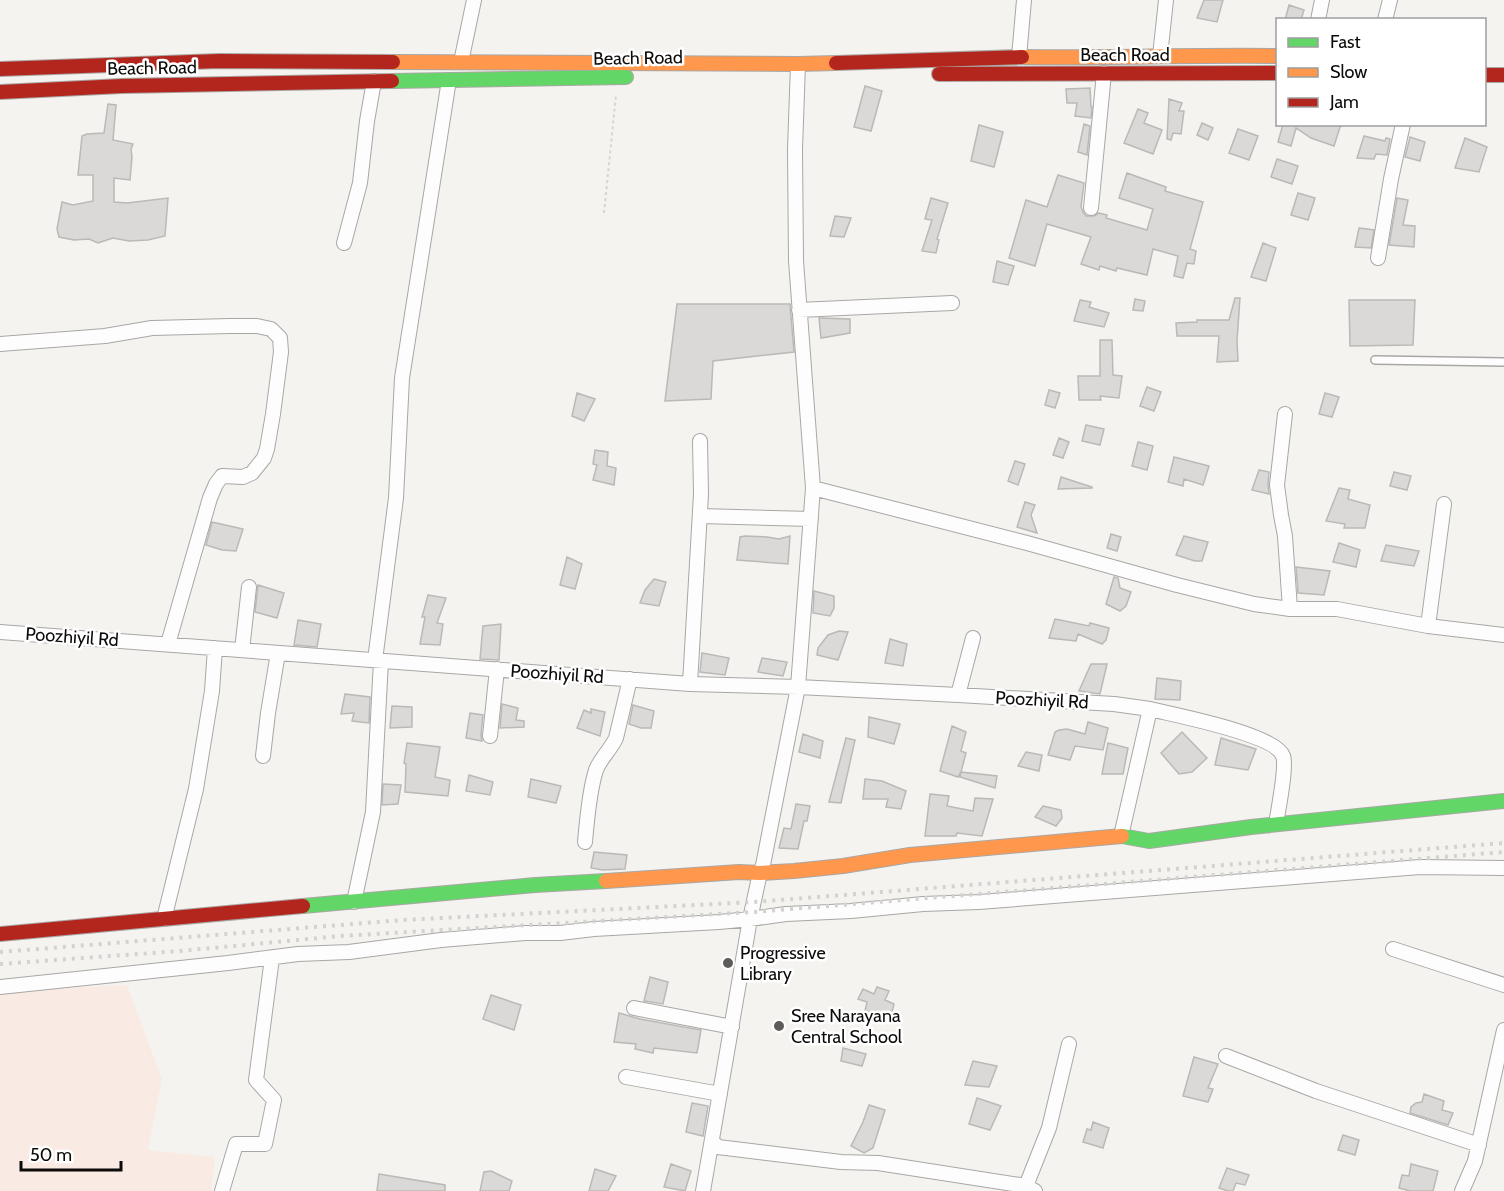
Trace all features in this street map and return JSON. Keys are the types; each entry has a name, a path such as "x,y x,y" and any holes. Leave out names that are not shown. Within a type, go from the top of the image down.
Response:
{"main road":[{"path":"0,69 219,61 461,62 797,69 1019,57 1276,56"},
{"name":"Beach Road","path":"0,92 122,86 618,77 797,69 903,74"},
{"name":"Beach Road","path":"926,74 1276,73"},
{"path":"1486,75 1504,75"},
{"path":"0,934 536,885 739,872 795,872 910,855 1121,836 1149,841 1276,824 1504,801"}],"street":[{"path":"461,62 474,0"},
{"path":"1019,57 1024,0"},
{"path":"1160,56 1166,0"},
{"path":"1318,18 1322,0"},
{"path":"1386,18 1390,0"},
{"path":"703,1191 750,919 798,687 813,488 795,250 797,69"},
{"path":"1091,208 1104,73"},
{"path":"354,902 373,812 378,660 396,498 402,378 449,80"},
{"path":"344,243 360,183 374,81"},
{"path":"1378,258 1403,126"},
{"path":"799,310 952,303"},
{"path":"0,344 105,336 152,328 230,326 271,329 280,338 281,352 273,414 264,458 252,473 243,477 222,476 216,484 168,644"},
{"path":"1285,414 1277,485 1285,536 1290,609"},
{"path":"690,684 701,494 700,441"},
{"path":"813,488 1254,604 1290,609 1337,609 1428,626 1504,635"},
{"path":"1428,626 1444,504"},
{"path":"700,516 811,519"},
{"path":"242,650 249,587"},
{"name":"Poozhiyil Rd","path":"0,632 690,684 958,695 1114,704 1150,709 1225,726 1265,741 1280,750 1284,758 1284,770 1276,824"},
{"path":"958,695 973,638"},
{"path":"164,919 200,767 212,691 215,648"},
{"path":"263,756 278,653"},
{"path":"490,736 497,669"},
{"path":"585,842 596,768 616,738 630,679"},
{"path":"1121,836 1150,709"},
{"path":"0,987 298,954 349,952 441,940 525,933 654,927 786,914 979,902 1420,867 1504,868"},
{"path":"1393,949 1504,985"},
{"path":"222,1191 236,1144 265,1144 274,1100 256,1080 272,958"},
{"path":"633,1008 732,1027"},
{"path":"1462,1191 1475,1161 1504,1030"},
{"path":"712,1141 718,1147 841,1162 878,1163 1031,1189 1049,1128 1069,1044"},
{"path":"1226,1056 1316,1091 1479,1145"},
{"path":"626,1077 720,1094"}],"lane":[{"path":"1375,360 1504,362"}],"path":[{"path":"604,213 618,77"}],"shaded area":[{"path":"127,985 162,1079 148,1150 215,1157 211,1191 0,1191 0,991"}],"building":[{"path":"1204,0 1223,0 1217,22 1197,18"},
{"path":"1289,5 1304,10 1302,18 1286,18"},
{"path":"865,86 882,91 871,131 854,127"},
{"path":"1090,88 1091,118 1075,116 1077,103 1067,103 1066,89"},
{"path":"1169,99 1182,103 1179,111 1184,111 1181,134 1173,133 1171,140 1167,139"},
{"path":"108,104 116,105 113,140 133,144 130,180 114,178 114,202 127,203 168,198 165,236 129,241 113,238 98,243 89,239 74,240 59,237 57,229 62,202 73,205 93,201 93,175 78,175 82,136 104,133"},
{"path":"1138,109 1148,113 1144,123 1162,130 1153,154 1124,143"},
{"path":"1202,123 1213,128 1208,140 1197,135"},
{"path":"1084,124 1090,126 1087,155 1078,152"},
{"path":"979,125 1003,132 994,167 971,161"},
{"path":"1282,126 1340,126 1334,146 1311,138 1296,128 1291,146 1278,142"},
{"path":"1238,129 1258,136 1249,160 1229,153"},
{"path":"1364,136 1385,141 1386,138 1390,139 1387,155 1376,154 1374,159 1357,158"},
{"path":"1410,137 1425,142 1420,161 1405,157"},
{"path":"1465,138 1487,147 1479,172 1455,168"},
{"path":"1277,159 1298,166 1292,184 1271,177"},
{"path":"1127,173 1166,187 1165,191 1203,202 1190,249 1196,251 1194,264 1187,263 1183,278 1174,276 1178,256 1153,249 1147,275 1117,268 1116,271 1100,266 1099,270 1081,264 1091,237 1047,224 1035,266 1009,258 1026,200 1047,207 1058,175 1084,183 1081,207 1086,216 1099,213 1107,215 1106,218 1147,230 1153,209 1119,198"},
{"path":"1298,193 1315,198 1308,220 1291,215"},
{"path":"931,198 948,203 937,239 939,240 936,253 922,251 932,220 925,219"},
{"path":"1397,198 1408,200 1403,225 1415,226 1414,247 1389,245"},
{"path":"835,216 851,218 844,237 830,236"},
{"path":"1359,228 1374,230 1371,248 1355,247"},
{"path":"1263,243 1276,248 1266,281 1251,277"},
{"path":"997,261 1014,266 1008,285 993,282"},
{"path":"1235,298 1240,298 1238,361 1217,362 1219,336 1177,336 1176,323 1197,322 1197,320 1229,320"},
{"path":"1135,299 1145,301 1143,311 1133,310"},
{"path":"1080,300 1091,302 1089,307 1109,313 1104,327 1074,321"},
{"path":"1349,300 1415,300 1413,345 1350,346"},
{"path":"677,304 790,304 794,352 713,361 711,399 665,401"},
{"path":"819,318 850,319 850,333 821,338"},
{"path":"1100,340 1112,340 1113,375 1122,376 1119,398 1100,396 1101,400 1079,400 1078,376 1100,376"},
{"path":"1147,387 1161,392 1154,411 1140,406"},
{"path":"1049,390 1060,393 1055,408 1045,405"},
{"path":"577,393 595,399 584,421 572,416"},
{"path":"1325,393 1339,397 1332,417 1319,414"},
{"path":"1086,425 1104,429 1100,445 1082,441"},
{"path":"1059,438 1069,442 1063,458 1053,455"},
{"path":"1138,442 1153,446 1147,470 1132,466"},
{"path":"595,450 608,452 607,466 616,468 614,485 593,480 597,465 593,464"},
{"path":"1174,457 1209,466 1203,485 1184,479 1183,486 1168,482"},
{"path":"1015,461 1025,464 1018,485 1008,481"},
{"path":"1259,470 1269,472 1269,494 1252,490"},
{"path":"1394,472 1411,476 1407,490 1390,486"},
{"path":"1061,477 1092,487 1092,488 1058,489"},
{"path":"1339,488 1350,490 1348,499 1370,505 1365,528 1344,528 1345,524 1326,521"},
{"path":"1025,502 1035,505 1031,515 1037,533 1017,527"},
{"path":"212,522 243,529 236,551 206,545"},
{"path":"1111,534 1121,537 1117,551 1107,548"},
{"path":"790,536 788,564 737,560 740,537 779,539"},
{"path":"1184,536 1208,542 1202,561 1176,555"},
{"path":"1339,543 1360,550 1356,567 1333,562"},
{"path":"1386,545 1419,551 1414,566 1381,561"},
{"path":"567,557 582,564 575,589 560,585"},
{"path":"1296,567 1330,571 1324,595 1298,593"},
{"path":"1114,577 1118,578 1120,588 1131,592 1126,606 1120,611 1106,604"},
{"path":"654,579 666,582 659,606 640,603 645,590"},
{"path":"258,585 284,593 277,618 255,612"},
{"path":"814,591 834,596 834,608 830,616 813,613"},
{"path":"428,595 446,598 437,623 443,624 440,645 420,644 425,617 422,617"},
{"path":"1055,619 1089,626 1090,623 1109,628 1106,640 1102,644 1078,634 1076,641 1049,638"},
{"path":"298,620 321,624 317,647 294,645"},
{"path":"501,624 499,660 480,659 483,626"},
{"path":"839,631 848,632 838,660 817,655 818,648 828,635"},
{"path":"890,639 907,644 903,666 885,663"},
{"path":"702,653 729,658 725,675 700,672"},
{"path":"762,658 787,662 783,676 758,672"},
{"path":"1091,664 1107,664 1100,694 1079,691"},
{"path":"1157,678 1181,681 1180,700 1155,699"},
{"path":"345,694 370,697 369,723 352,721 354,713 341,714"},
{"path":"502,704 518,708 516,720 524,721 524,727 500,728"},
{"path":"633,705 654,711 651,728 629,724"},
{"path":"392,706 412,707 412,727 390,728"},
{"path":"591,709 605,712 600,736 577,728 584,710 591,713"},
{"path":"470,713 483,715 482,741 466,738"},
{"path":"869,717 900,724 894,744 868,737"},
{"path":"1088,722 1108,728 1103,750 1075,746 1070,760 1048,755 1055,732 1067,729 1085,734"},
{"path":"952,726 966,732 961,751 966,753 958,777 940,771"},
{"path":"1182,732 1207,758 1192,772 1179,774 1161,753"},
{"path":"803,734 823,741 820,758 799,752"},
{"path":"846,738 855,740 841,803 829,802"},
{"path":"1221,738 1256,749 1248,770 1215,765"},
{"path":"407,743 440,747 435,777 450,780 448,796 405,792 406,764 404,763"},
{"path":"1108,743 1128,748 1123,774 1102,774"},
{"path":"1026,752 1042,755 1039,771 1018,766"},
{"path":"961,772 997,776 995,788 960,777"},
{"path":"469,775 493,782 490,795 466,791"},
{"path":"531,779 561,786 556,803 528,797"},
{"path":"865,779 882,781 906,791 901,809 886,807 888,799 863,799"},
{"path":"383,784 401,785 398,804 382,805"},
{"path":"930,794 949,796 947,806 973,811 975,798 993,799 982,836 957,833 956,836 925,836"},
{"path":"796,804 810,806 798,849 779,848 784,828 791,829"},
{"path":"1043,806 1061,810 1062,818 1056,826 1035,817"},
{"path":"594,852 627,855 625,869 591,868"},
{"path":"650,977 668,982 663,1004 644,1001"},
{"path":"877,987 889,991 885,1000 894,1004 890,1020 871,1017 871,1012 865,1011 867,1002 858,999 863,989 874,994"},
{"path":"491,995 521,1005 514,1030 483,1019"},
{"path":"619,1013 701,1030 697,1053 654,1048 653,1053 635,1049 636,1044 614,1042"},
{"path":"843,1048 866,1054 862,1066 841,1061"},
{"path":"1194,1057 1218,1064 1208,1088 1213,1089 1208,1102 1183,1096"},
{"path":"973,1061 997,1066 989,1087 965,1085"},
{"path":"1424,1094 1444,1101 1442,1110 1453,1113 1448,1125 1410,1113 1411,1107 1422,1102"},
{"path":"977,1098 1001,1106 990,1130 969,1124"},
{"path":"692,1103 708,1106 703,1136 686,1132"},
{"path":"869,1105 885,1110 873,1148 864,1153 851,1146"},
{"path":"1093,1122 1109,1128 1103,1148 1083,1142 1087,1129 1091,1130"},
{"path":"1343,1135 1359,1140 1355,1155 1338,1150"},
{"path":"671,1164 691,1171 685,1191 664,1187"},
{"path":"1411,1164 1438,1171 1433,1191 1410,1191 1399,1188 1402,1175 1409,1176"},
{"path":"1227,1168 1249,1175 1245,1185 1236,1183 1233,1191 1219,1188"},
{"path":"595,1169 616,1176 608,1191 589,1191"},
{"path":"491,1171 512,1181 509,1191 480,1191 484,1172"},
{"path":"379,1174 445,1185 445,1191 377,1191"}],"railway":[{"path":"0,952 403,920 754,902 1504,843"},
{"path":"0,964 180,951 340,936 753,912 1504,852"}],"traffic: fast":[{"path":"392,81 626,77"},
{"path":"1122,836 1149,841 1251,827 1504,801"},
{"path":"303,906 535,885 606,881"}],"traffic: slow":[{"path":"1022,57 1276,56"},
{"path":"393,62 836,63"},
{"path":"606,881 739,872 794,871 910,855 1122,836"}],"traffic: jam":[{"path":"836,63 1022,57"},
{"path":"0,69 219,61 393,62"},
{"path":"939,74 1276,73"},
{"path":"1486,75 1504,75"},
{"path":"0,92 122,86 392,81"},
{"path":"0,934 303,906"}],"place":[{"name":"Progressive Library","path":"728,963"},
{"name":"Sree Narayana Central School","path":"779,1026"}]}
